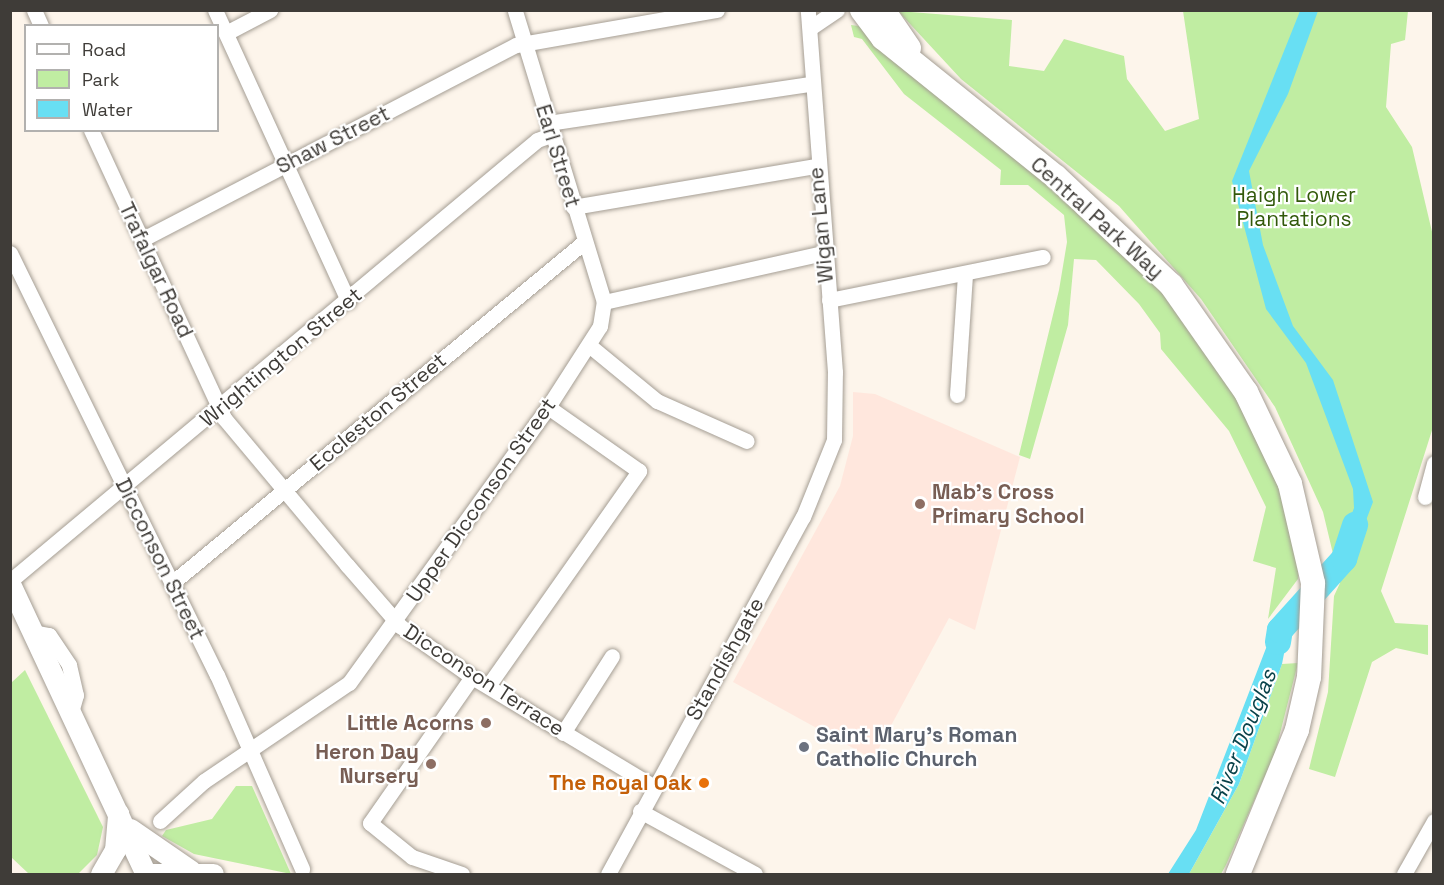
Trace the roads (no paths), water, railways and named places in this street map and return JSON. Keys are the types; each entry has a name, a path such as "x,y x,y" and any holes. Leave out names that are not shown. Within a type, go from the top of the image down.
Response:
{"highway":[{"name":"Central Park Way","path":"862,10 883,38 1125,237 1199,320 1246,392 1286,474 1311,569 1314,616 1297,730 1238,871"},
{"name":"Central Park Way","path":"883,10 925,72"}],"main road":[{"path":"10,582 146,874 191,871 213,874"},
{"path":"121,817 191,871"},
{"path":"101,874 115,850 121,817"}],"street":[{"path":"34,10 40,24"},
{"path":"215,10 348,301"},
{"path":"226,33 270,10"},
{"name":"Earl Street","path":"515,10 549,129 604,302"},
{"name":"Shaw Street","path":"143,239 524,42 717,10"},
{"name":"Wigan Lane","path":"808,10 813,26 810,84 815,166 829,300 834,440"},
{"path":"813,26 837,10"},
{"path":"549,129 810,84"},
{"name":"Wrightington Street","path":"10,582 126,489 549,129"},
{"name":"Trafalgar Road","path":"92,132 220,409"},
{"path":"573,207 815,166"},
{"name":"Eccleston Street","path":"172,582 584,242"},
{"name":"Dicconson Street","path":"10,253 172,582 252,751 302,868"},
{"path":"604,302 824,253"},
{"path":"829,300 1043,257"},
{"path":"957,395 965,273"},
{"name":"Upper Dicconson Street","path":"160,820 204,782 349,683 396,621 590,346 604,302"},
{"path":"590,346 657,401 747,441"},
{"path":"488,686 639,471 548,407"},
{"name":"Dicconson Terrace","path":"220,409 396,621 472,677 654,787"},
{"name":"Standishgate","path":"608,874 640,811 803,517 834,440"},
{"path":"1425,497 1434,463"},
{"path":"563,733 612,656"},
{"path":"462,874 412,857 370,823 472,677"},
{"path":"640,811 755,874"},
{"path":"1404,874 1429,839 1434,821"}],"water":[{"path":"1300,11 1318,11 1288,94 1249,171 1263,245 1293,326 1333,380 1373,502 1351,560 1337,553 1354,508 1353,489 1306,363 1266,309 1232,181"},
{"path":"1295,597 1282,664 1239,784 1189,874 1168,874 1196,830 1268,643"}],"waterway":[{"name":"River Douglas","path":"1278,642 1280,630 1344,559 1355,525"}],"place":[{"name":"Mab's Cross Primary School","path":"920,504"},
{"name":"Little Acorns","path":"486,723"},
{"name":"Saint Mary's Roman Catholic Church","path":"804,747"},
{"name":"Heron Day Nursery","path":"431,764"},
{"name":"The Royal Oak","path":"704,783"}],"park label":[{"name":"Haigh Lower Plantations","path":"1294,207"}]}
